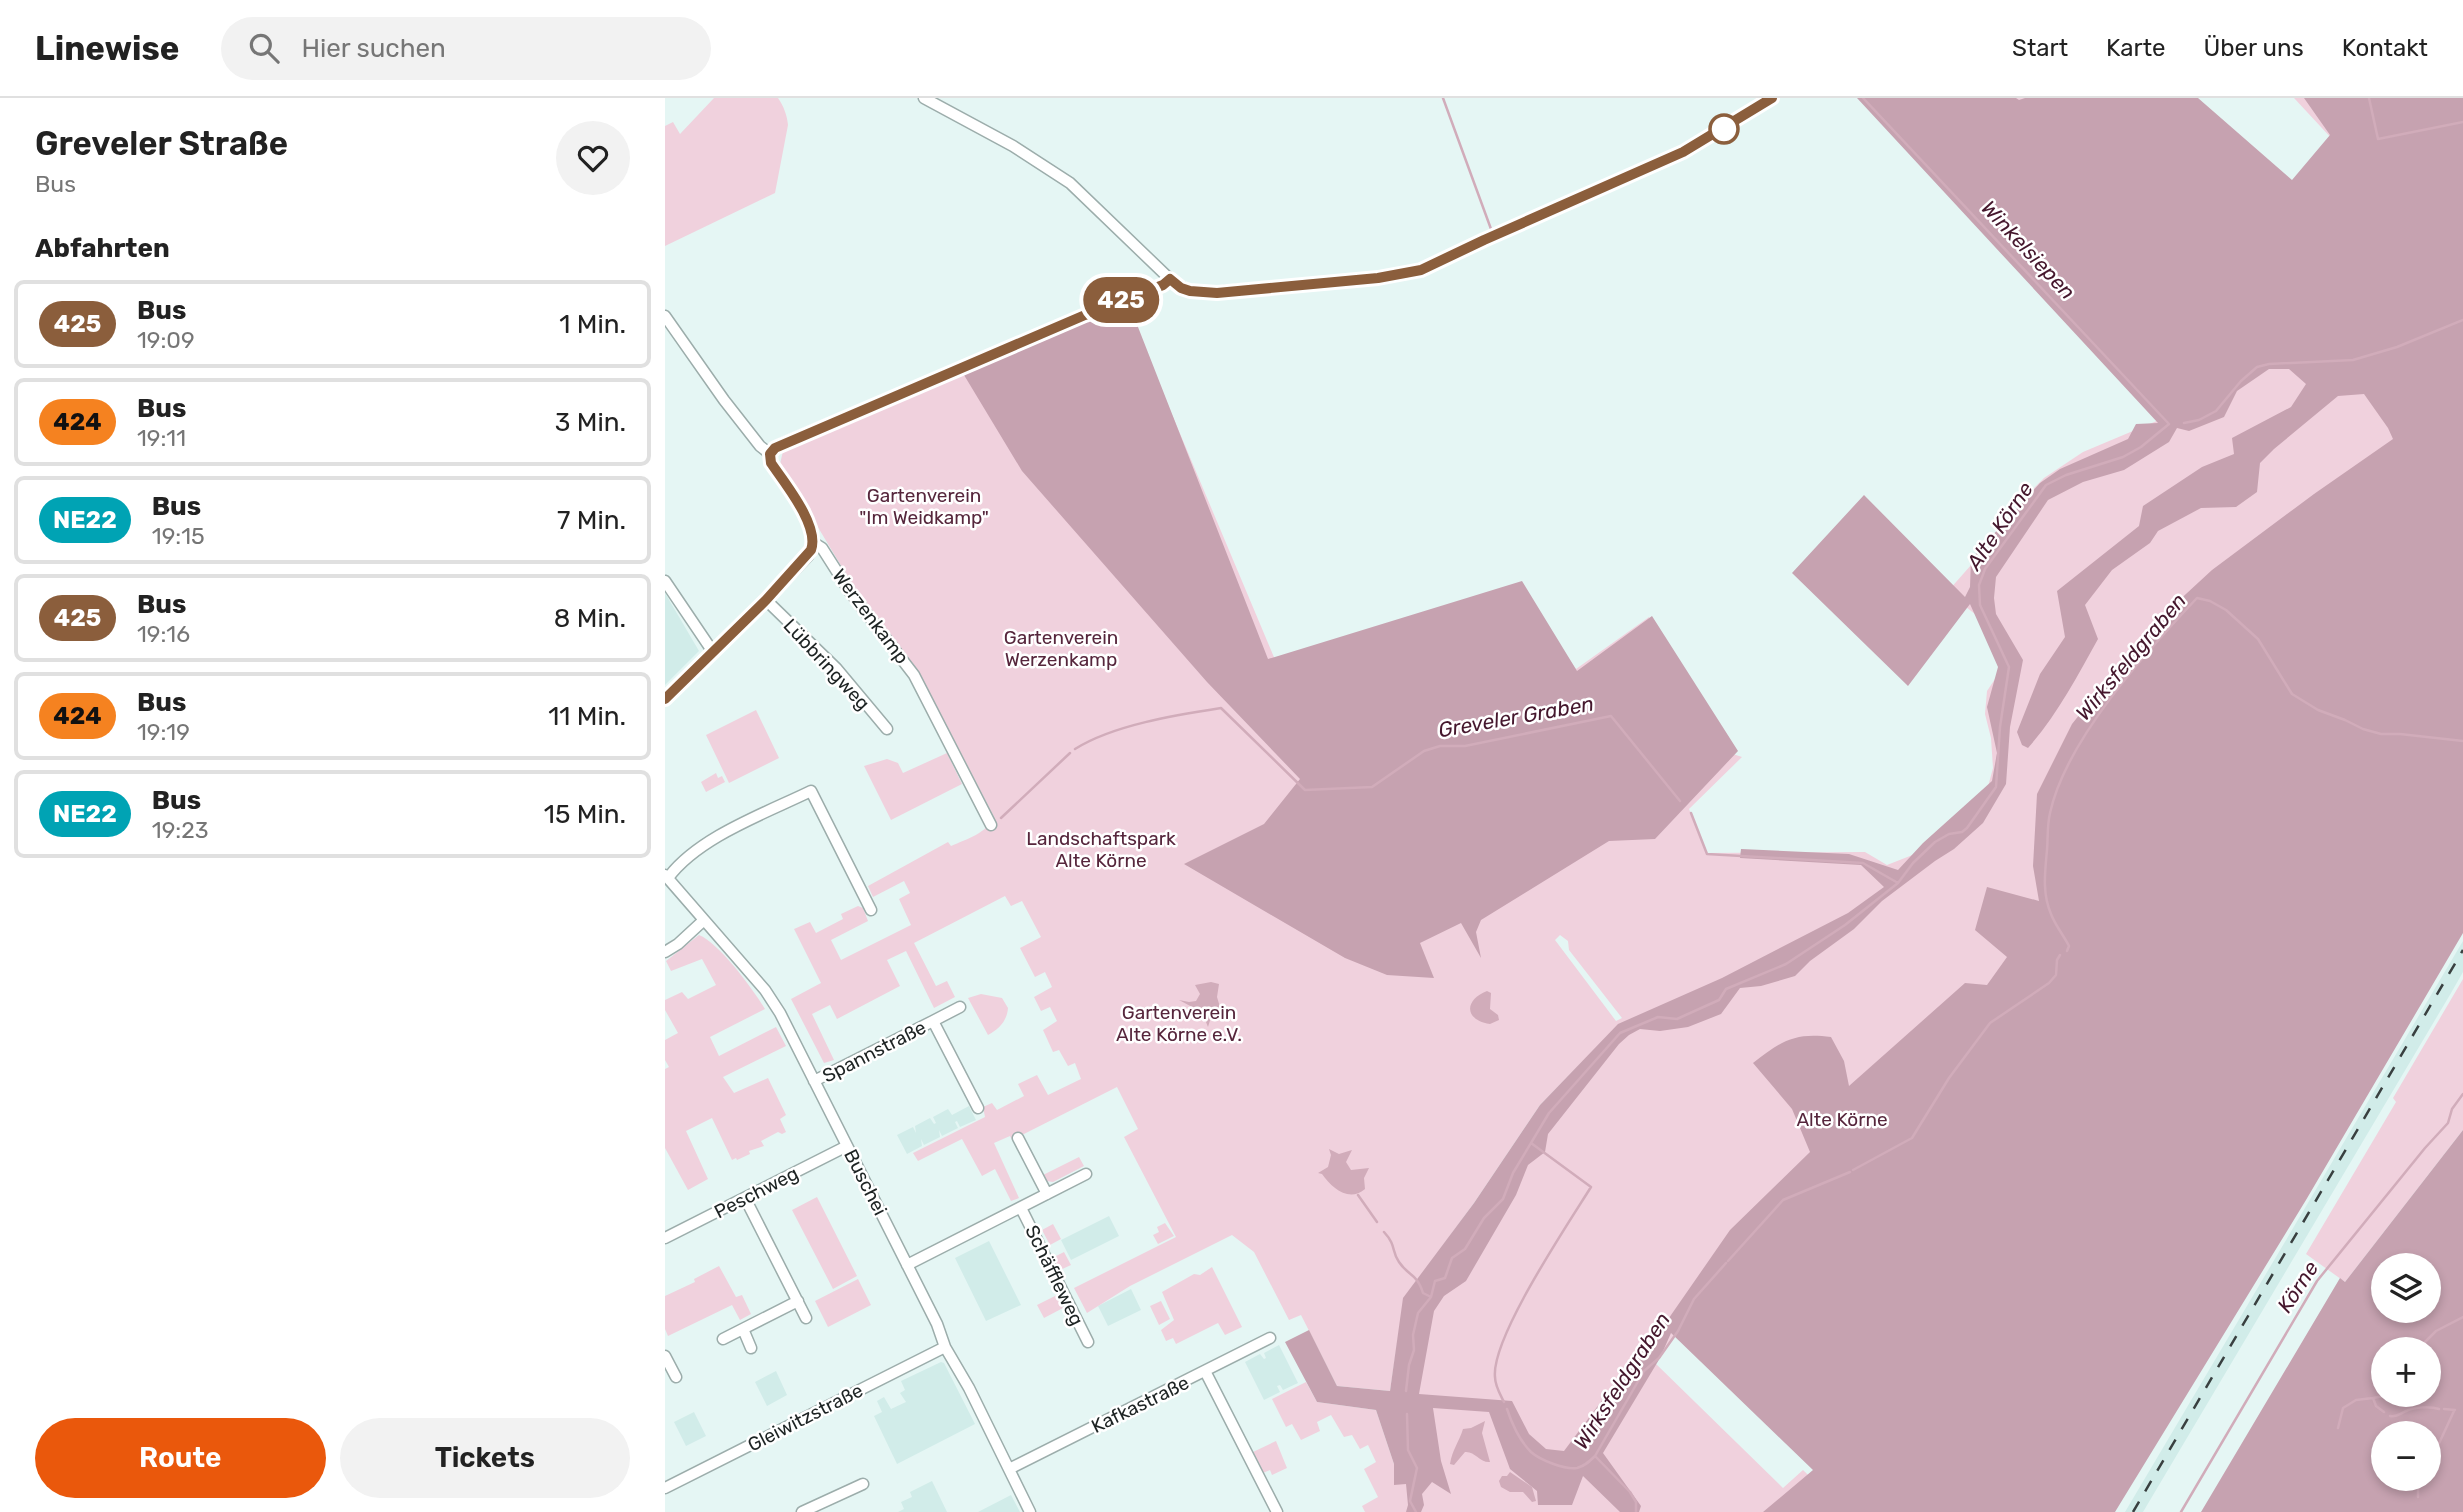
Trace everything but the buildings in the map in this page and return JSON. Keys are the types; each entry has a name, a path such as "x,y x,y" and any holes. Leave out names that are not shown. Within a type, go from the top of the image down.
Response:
{"street":[{"path":"924,98 1013,146 1070,183 1181,288 1217,293 1378,278 1421,270 1683,152 1772,98"},
{"path":"770,454 782,444 1085,315 1163,285 1170,279"},
{"name":"Werzenkamp","path":"665,316 724,400 760,446 770,454 771,463 807,519 814,543 822,548 850,592 914,675 991,825"},
{"path":"665,699 766,600 808,556 814,543"},
{"path":"665,581 713,652"},
{"name":"Lübbringweg","path":"766,600 836,668 887,729"},
{"path":"666,876 696,849 811,791 871,910"},
{"name":"Buschei","path":"666,876 765,990 780,1013 1030,1512"},
{"path":"665,952 704,920"},
{"name":"Spannstraße","path":"814,1081 960,1007"},
{"name":"Spannstraße","path":"933,1021 978,1108"},
{"name":"Schäffleweg","path":"1018,1138 1047,1194"},
{"name":"Peschweg","path":"665,1238 847,1146"},
{"name":"Schäffleweg","path":"907,1265 1086,1174"},
{"path":"745,1198 806,1318"},
{"name":"Schäffleweg","path":"1021,1208 1088,1342"},
{"path":"723,1339 798,1301"},
{"path":"743,1329 751,1348"},
{"name":"Kafkastraße","path":"1009,1469 1270,1338"},
{"name":"Gleiwitzstraße","path":"665,1488 945,1347"},
{"path":"666,1361 675,1377"},
{"path":"1205,1371 1277,1512"},
{"path":"802,1512 863,1484"}],"shaded area":[{"path":"665,593 699,651 665,685"},
{"path":"2463,941 2463,972 2451,993 2143,1512 2125,1512"},
{"path":"1211,982 1219,984 1217,997 1220,1007 1212,1014 1208,1027 1204,1017 1196,1014 1190,1016 1194,1008 1179,1000 1196,1001 1200,994 1195,985"},
{"path":"1487,991 1491,993 1490,1009 1498,1015 1499,1020 1490,1024 1475,1018 1470,1009 1474,999"},
{"path":"969,1106 976,1120 960,1127 957,1121 955,1122 958,1128 942,1136 939,1130 940,1137 924,1145 921,1139 922,1146 907,1154 897,1135 913,1127 916,1133 915,1126 930,1118 934,1124 936,1123 933,1117 948,1109 952,1115"},
{"path":"1329,1149 1339,1154 1352,1150 1346,1162 1351,1170 1369,1168 1364,1178 1365,1189 1353,1195 1341,1192 1318,1173 1328,1167 1331,1155"},
{"path":"1109,1216 1119,1236 1071,1260 1061,1240"},
{"path":"989,1241 1021,1305 986,1321 955,1258"},
{"path":"1131,1289 1141,1310 1108,1326 1098,1306"},
{"path":"1279,1345 1298,1383 1283,1390 1280,1385 1277,1386 1280,1392 1264,1400 1245,1362 1260,1354 1266,1358 1264,1353"},
{"path":"944,1363 975,1424 897,1464 874,1416 882,1412 877,1401 884,1397 891,1409 906,1402 900,1393 905,1390 901,1381"},
{"path":"776,1371 787,1395 767,1406 755,1382"},
{"path":"694,1412 706,1436 686,1446 674,1422"},
{"path":"1485,1421 1482,1433 1490,1462 1465,1452 1454,1465 1450,1464 1463,1429"},
{"path":"1510,1472 1532,1487 1536,1501 1532,1502 1523,1492 1510,1492 1501,1487 1499,1481 1502,1476 1507,1476"},
{"path":"932,1481 947,1512 898,1512 904,1509 901,1502 912,1497 910,1492"},
{"path":"1011,1495 1020,1512 978,1512"}],"green space":[{"path":"714,98 778,98 788,125 775,193 665,246 665,126 673,122 680,134"},
{"path":"1857,98 2198,98 2292,180 2330,135 2304,98 2463,98 2463,933 2306,1200 2115,1512 1763,1512 1813,1470 1671,1333 1660,1358 1603,1453 1641,1506 1639,1512 1620,1512 1583,1476 1572,1505 1538,1505 1537,1491 1510,1469 1489,1412 1433,1408 1441,1461 1451,1494 1432,1482 1422,1494 1424,1505 1421,1512 1406,1512 1406,1484 1394,1485 1394,1464 1376,1410 1317,1402 1285,1342 1309,1330 1337,1386 1390,1391 1403,1298 1474,1203 1540,1105 1618,1024 1722,978 1848,913 1884,887 1861,865 1740,858 1741,849 1849,854 1898,870 1923,843 1992,781 1997,753 1987,707 1998,667 1970,604 1908,686 1792,573 1864,495 1965,597 1970,587 1971,559 2040,483 2060,469 2128,439 2136,424 2158,423","holes":["2269,369 2289,369 2306,384 2291,407 2232,438 2234,454 2202,467 2143,506 2139,526 2057,591 2065,637 2040,674 2017,732 2022,745 2028,748 2048,722 2098,639 2085,605 2112,570 2150,543 2158,531 2201,508 2236,507 2257,492 2260,463 2338,396 2364,394 2393,439 2212,570 2148,629 2072,724 2037,794 2033,866 2039,901 1987,887 1975,930 2007,957 1987,985 1965,983 1849,1086 1844,1061 1831,1037 1798,1037 1780,1044 1753,1063 1792,1109 1810,1152 1730,1230 1662,1328 1624,1371 1564,1451 1546,1449 1529,1434 1512,1401 1419,1394 1434,1311 1444,1296 1466,1281 1516,1195 1528,1165 1545,1152 1548,1134 1619,1044 1640,1029 1660,1031 1688,1027 1721,1014 1740,988 1761,986 1795,976 1810,961 1854,929 1882,901 1954,849 1983,823 2006,784 2010,727 2023,660 1996,614 1996,577 2048,500 2083,482 2124,470 2169,442 2177,428 2189,431 2224,417 2237,391"]},
{"name":"Alte Körne","path":"2012,98 2184,98 2299,211 2347,155 2294,98 2463,98 2463,902 1691,1307 1660,1358 1653,1361 1783,1488 1803,1470 1846,1512 1365,1512 1362,1506 1378,1497 1364,1469 1376,1462 1368,1445 1360,1449 1352,1435 1344,1437 1331,1415 1317,1422 1320,1431 1301,1440 1292,1424 1286,1427 1272,1399 1306,1382 1317,1402 1376,1410 1394,1464 1394,1484 1406,1352 1616,1027 1540,1105 1474,1203 1404,1298 1390,1391 1337,1386 1301,1315 1289,1320 1254,1252 1232,1235 1130,1286 1087,1313 1074,1288 1176,1237 1124,1137 1138,1129 1117,1087 1012,1140 1010,1136 994,1143 1019,1198 1011,1201 995,1169 982,1176 962,1139 918,1161 913,1153 985,1117 983,1107 992,1103 997,1110 1024,1096 1018,1084 1037,1075 1048,1095 1081,1079 1075,1063 1068,1066 1059,1050 1053,1052 1043,1030 1057,1021 1050,1007 1041,1011 1034,997 1052,987 1045,972 1035,977 1020,948 1041,937 1022,901 1011,906 1005,896 914,943 936,986 947,981 955,997 934,1008 906,951 887,960 900,986 837,1019 830,1005 812,1014 834,1060 824,1063 791,999 821,983 794,929 810,922 816,933 843,919 841,914 858,906 863,908 868,921 831,940 841,960 911,925 899,899 910,893 904,881 873,897 868,886 948,842 951,846 976,835 991,823 994,817 923,680 858,594 780,464 783,451 1126,305 1276,662 1518,585 1576,669 1649,617 1730,744 1733,754 1742,757 1689,809 1707,853 1865,852 1887,865 1915,854 1986,794 1993,768 1991,738 1985,714 1987,691 1999,673 1997,660 1980,618 1966,607 1906,683 1801,581 1870,510 1949,590 2044,478 2083,452 2159,420","holes":["1560,935 1568,941 1569,950 1622,1018 1616,1021 1555,940"]},
{"path":"1129,304 1268,659 1522,581 1577,671 1652,616 1738,751 1655,839 1609,841 1481,920 1476,932 1481,958 1461,923 1420,943 1434,978 1387,975 1345,958 1184,864 1264,824 1300,779 1207,682 1022,471 964,375"},
{"path":"756,710 779,758 729,783 706,735"},
{"path":"947,753 962,784 891,820 864,766 887,759 898,763 903,773"},
{"path":"716,773 718,778 722,776 725,782 706,792 701,782"},
{"path":"699,935 726,957 765,1009 710,1037 719,1056 776,1027 786,1046 723,1077 734,1093 768,1078 786,1115 780,1119 786,1132 778,1132 761,1141 764,1146 732,1160 712,1118 686,1131 708,1179 688,1190 665,1148 665,1069 669,1067 665,1060 665,1040 678,1033 665,1010 665,1000 682,992 688,999 716,985 702,959 671,971 666,961"},
{"path":"2463,979 2463,1130 2345,1282 2306,1254 2396,1102 2393,1098"},
{"path":"981,994 1002,998 1008,1008 1002,1024 988,1035 968,998"},
{"path":"2463,1130 2463,1512 2201,1512 2340,1278 2345,1282"},
{"path":"1079,1157 1084,1166 1053,1182 1046,1181 1043,1175"},
{"path":"817,1197 857,1276 833,1289 792,1210"},
{"path":"1165,1223 1174,1236 1158,1244 1153,1235 1159,1232 1157,1227"},
{"path":"1053,1224 1061,1239 1050,1245 1042,1230"},
{"path":"1064,1252 1071,1265 1058,1271 1052,1258"},
{"path":"719,1266 736,1297 742,1295 751,1314 740,1320 732,1305 668,1336 665,1329 665,1296 695,1282 694,1279"},
{"path":"1212,1267 1242,1327 1225,1335 1218,1323 1176,1344 1173,1338 1166,1341 1161,1330 1174,1320 1162,1292"},
{"path":"858,1279 871,1305 828,1327 815,1301"},
{"path":"1057,1295 1063,1308 1044,1318 1037,1305"},
{"path":"1161,1301 1170,1319 1159,1325 1150,1306"},
{"path":"1276,1441 1287,1468 1272,1475 1270,1470 1263,1473 1253,1452"}],"waterway":[{"path":"1443,98 1491,229"},
{"name":"Alte Körne","path":"1406,1391 1418,1313 1431,1297 1435,1281 1445,1278 1452,1258 1465,1249 1484,1218 1503,1199 1513,1173 1549,1113 1620,1033 1658,1017 1677,1019 1719,1000 1726,989 1786,964 1845,925 1898,883 1913,863 1935,842 1967,828 1996,787 2000,727 2009,667 1980,605 1979,585 1985,569 2046,485 2066,475 2123,457 2141,447 2169,424 1863,98"},
{"path":"2369,98 2378,139 2463,122"},
{"name":"Alte Körne","path":"2184,423 2199,420 2216,411 2241,381 2257,367 2269,364 2353,360 2397,347 2463,320"},
{"name":"Wirksfeldgraben","path":"2067,951 2069,946 2053,918 2045,890 2048,823 2059,785 2073,756 2110,698 2197,598 2210,601 2226,610 2258,639 2292,694 2318,710 2381,734 2463,741"},
{"name":"Greveler Graben","path":"1075,749 1126,727 1221,708 1305,790 1372,787 1424,751 1440,746 1465,746 1611,716 1680,801"},
{"name":"Greveler Graben","path":"1001,818 1070,753"},
{"name":"Greveler Graben","path":"1691,813 1707,854 1863,863 1898,883"},
{"name":"Wirksfeldgraben","path":"1853,1170 1912,1138 1949,1078 1990,1023 2049,983 2056,975 2060,955"},
{"name":"Körne","path":"2181,1512 2317,1281 2448,1123 2452,1109 2463,1094"},
{"name":"Wirksfeldgraben","path":"1504,1402 1495,1377 1497,1359 1505,1336 1549,1253 1591,1187 1531,1143"},
{"name":"Wirksfeldgraben","path":"1728,1261 1783,1200 1850,1172"},
{"path":"1358,1195 1377,1222"},
{"path":"1384,1232 1391,1241 1402,1267 1415,1278 1423,1293 1431,1297"},
{"name":"Wirksfeldgraben","path":"1507,1409 1519,1437 1535,1455 1566,1467 1577,1468 1585,1465 1595,1456 1644,1371 1659,1358 1678,1331 1694,1299 1726,1263"},
{"path":"2430,1337 2463,1317"},
{"path":"2338,1428 2343,1408 2356,1400 2373,1398 2376,1406 2384,1412"},
{"path":"2390,1416 2418,1408 2439,1409"},
{"path":"2444,1409 2455,1410"},
{"path":"2441,1439 2454,1411"},
{"name":"Alte Körne","path":"1407,1414 1408,1450 1417,1468 1410,1501 1416,1512"},
{"path":"1595,1456 1630,1492 1636,1502 1636,1512"},
{"path":"2418,1491 2418,1497"}],"railway":[{"path":"2133,1512 2463,950"}],"bus line":[{"name":"425","path":"665,699 766,600 811,550 814,543 807,519 770,460 770,454 782,444 1085,315 1163,285 1170,279 1190,291 1217,293 1378,278 1421,270 1683,152 1772,98"}],"water label":[{"name":"Winkelsiepen","path":"2028,250"}],"park label":[{"name":"Gartenverein \"Im Weidkamp\"","path":"924,506"},
{"name":"Gartenverein Werzenkamp","path":"1061,648"},
{"name":"Landschaftspark Alte Körne","path":"1101,849"},
{"name":"Gartenverein Alte Körne e.V.","path":"1179,1023"}]}
